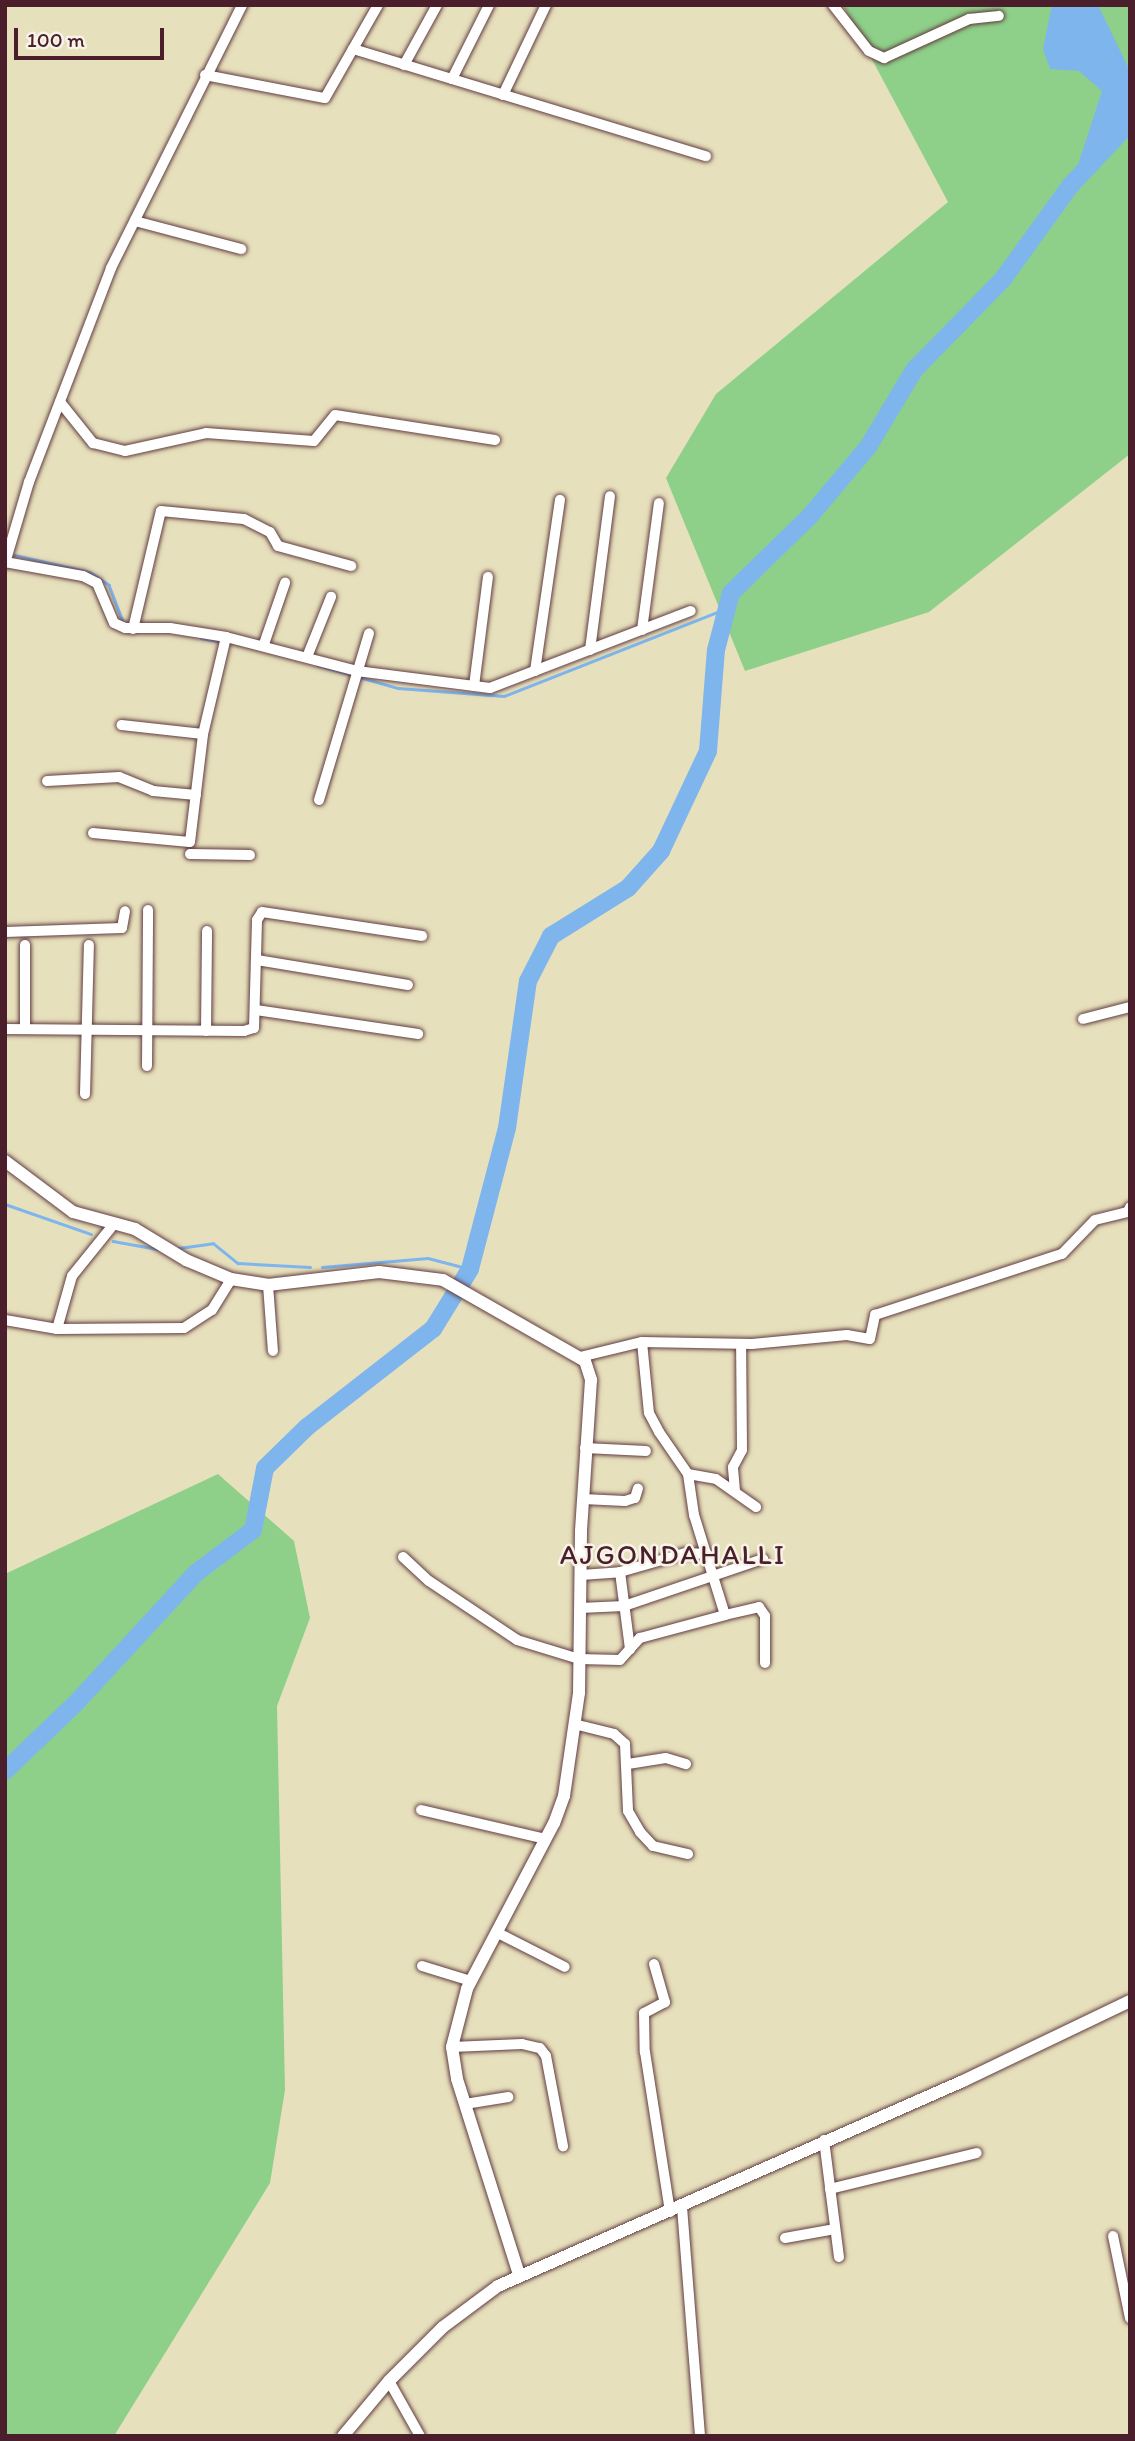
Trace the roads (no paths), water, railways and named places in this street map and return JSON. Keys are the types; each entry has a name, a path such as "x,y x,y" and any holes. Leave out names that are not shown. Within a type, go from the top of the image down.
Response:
{"street":[{"path":"242,5 111,268 60,402 5,562 83,576 97,583 114,623 133,629 170,628 226,637 264,644 356,671 490,688 691,611"},
{"path":"205,75 325,97 378,5"},
{"path":"404,65 437,5"},
{"path":"452,79 489,5"},
{"path":"503,95 546,5"},
{"path":"833,5 869,51 884,58 969,19 999,16"},
{"path":"353,49 706,156"},
{"path":"135,221 241,249"},
{"path":"60,402 75,416 93,443 125,451 206,433 314,441 335,415 495,440"},
{"path":"590,650 610,496"},
{"path":"535,671 560,500"},
{"path":"642,630 659,503"},
{"path":"133,629 161,511 244,519 270,532 278,546 351,566"},
{"path":"474,686 488,577"},
{"path":"264,644 285,583"},
{"path":"307,657 331,597"},
{"path":"319,800 369,633"},
{"path":"226,637 203,734 190,859 250,855"},
{"path":"121,725 203,734"},
{"path":"47,780 119,777 153,791 196,795"},
{"path":"93,833 190,842"},
{"path":"147,1066 148,910"},
{"path":"5,932 122,928 125,911"},
{"path":"5,1029 206,1031 254,1028 257,1010 257,920 262,912 422,936"},
{"path":"206,1031 207,931"},
{"path":"25,945 25,1029"},
{"path":"85,1094 89,945"},
{"path":"257,960 408,985"},
{"path":"1083,1018 1130,1007"},
{"path":"257,1010 418,1034"},
{"path":"5,1161 73,1212 135,1229 186,1260 231,1279 268,1285 379,1272 443,1280 580,1357 591,1380 585,1448 579,1659 574,1724 564,1796 546,1839 471,1981 452,2047 465,2104 519,2274"},
{"path":"580,1357 642,1342 741,1345 847,1335 870,1339 875,1315 1062,1254 1095,1220 1130,1208"},
{"path":"57,1329 72,1276 114,1224"},
{"path":"5,1320 57,1329 184,1328 212,1310 231,1279"},
{"path":"268,1285 273,1351"},
{"path":"642,1342 649,1413 688,1474 694,1516 715,1574 725,1615"},
{"path":"735,1491 733,1467 742,1450 741,1345"},
{"path":"585,1448 646,1451"},
{"path":"688,1474 716,1479 755,1507"},
{"path":"583,1499 625,1501 635,1498 638,1488"},
{"path":"581,1575 620,1572 686,1553 707,1554"},
{"path":"403,1556 429,1581 517,1640 579,1659 609,1662 620,1660 640,1639 759,1606 765,1616 765,1663"},
{"path":"580,1608 624,1606 763,1559"},
{"path":"620,1572 630,1650"},
{"path":"574,1724 614,1734 625,1744 628,1811 640,1832 653,1846 688,1854"},
{"path":"628,1765 666,1758 686,1765"},
{"path":"421,1810 546,1839"},
{"path":"496,1932 565,1968"},
{"path":"654,1964 665,2002 644,2014 645,2052 676,2209 700,2435"},
{"path":"422,1966 471,1981"},
{"path":"343,2436 389,2381 443,2327 519,2274 676,2209 824,2140 963,2081 1130,2001"},
{"path":"452,2047 522,2044 540,2048 546,2056 563,2146"},
{"path":"465,2104 508,2097"},
{"path":"824,2140 839,2258"},
{"path":"830,2189 977,2153"},
{"path":"785,2238 835,2229"},
{"path":"1114,2236 1130,2318"},
{"path":"389,2381 420,2436"}],"water":[{"path":"1052,5 1098,5 1130,71 1130,133 1088,176 1075,174 1102,91 1079,71 1050,69 1043,49"}],"waterway":[{"path":"5,1771 76,1703 196,1573 253,1530 265,1468 307,1427 433,1329 470,1269 507,1128 528,981 551,936 628,888 661,851 708,751 716,650 731,593 810,516 868,447 914,370 1003,279 1070,186 1130,122"},
{"path":"15,555 90,572 109,585 123,622"},
{"path":"317,665 398,688 504,696 727,608"},
{"path":"201,638 222,642"},
{"path":"5,1204 91,1234"},
{"path":"113,1241 158,1249"},
{"path":"179,1248 213,1243 238,1263 310,1267"},
{"path":"322,1267 428,1258 470,1269"}],"district":[{"name":"AJGONDAHALLI","path":"673,1554"}]}
